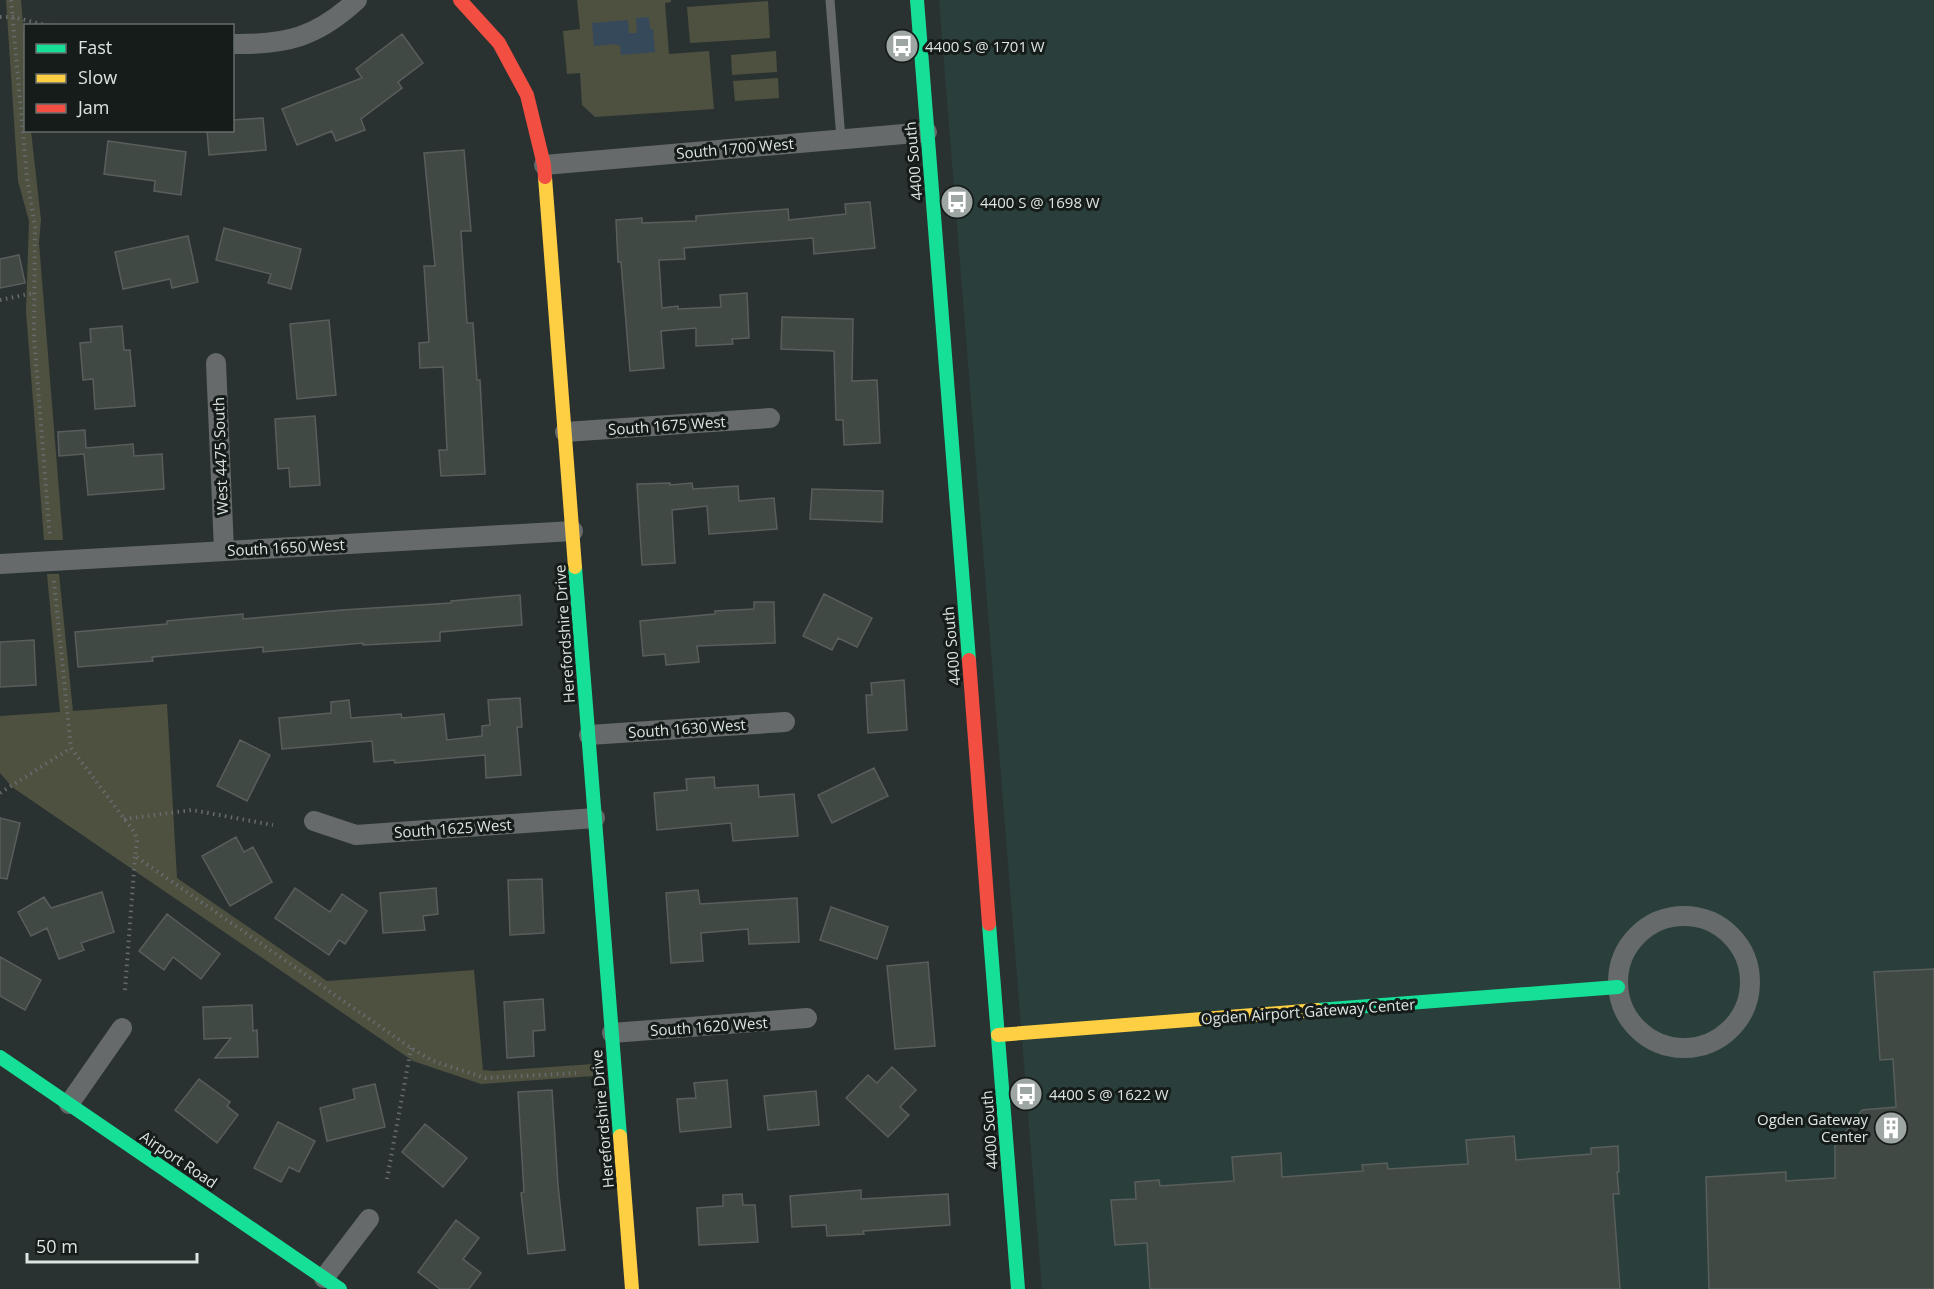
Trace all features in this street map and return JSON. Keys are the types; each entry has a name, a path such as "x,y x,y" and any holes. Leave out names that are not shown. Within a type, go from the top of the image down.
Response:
{"street":[{"path":"234,44 264,44 303,37 338,17 357,0"},
{"name":"Herefordshire Drive","path":"460,0 499,43 527,95 544,165 633,1289"},
{"name":"4400 South","path":"916,0 1018,1289"},
{"name":"South 1700 West","path":"544,165 927,132"},
{"name":"West 4475 South","path":"216,363 224,550"},
{"name":"South 1675 West","path":"565,432 770,418"},
{"name":"South 1650 West","path":"0,564 573,531"},
{"name":"South 1630 West","path":"589,735 785,722"},
{"name":"South 1625 West","path":"314,821 356,835 595,818"},
{"path":"1688,915 1709,920 1735,939 1749,967 1748,999 1736,1023 1719,1039 1696,1048 1674,1048 1645,1036 1629,1019 1618,987 1620,963 1631,942 1645,928 1665,918 1688,915"},
{"name":"Ogden Airport Gateway Center","path":"998,1035 1618,987"},
{"name":"South 1620 West","path":"612,1033 807,1018"},
{"path":"69,1104 122,1028"},
{"name":"Airport Road","path":"0,1057 332,1284"},
{"path":"332,1284 369,1219"}],"lane":[{"path":"830,0 841,139"}],"path":[{"path":"11,0 27,178 34,227 34,337 50,538"},
{"path":"0,17 13,16 42,24"},
{"path":"0,300 34,293"},
{"path":"54,577 71,748 135,833 125,990"},
{"path":"0,793 71,748"},
{"path":"124,819 192,810 273,825"},
{"path":"135,856 411,1048 434,1061 485,1078 576,1073"},
{"path":"387,1179 411,1048"}],"shaded area":[{"path":"6,0 21,0 24,34 24,132 31,132 41,220 39,243 63,540 44,540 26,312 29,221 18,181"},
{"path":"577,0 671,0 665,3 669,54 709,51 714,109 595,117 582,105 580,73 567,74 563,31 580,29"},
{"path":"939,0 1934,0 1934,1289 1042,1289"},
{"path":"768,1 770,38 690,43 687,7"},
{"path":"776,51 777,72 732,75 731,55"},
{"path":"778,78 779,98 735,101 733,81"},
{"path":"47,574 59,574 73,711 167,704 177,878 327,981 474,970 483,1070 593,1064 594,1076 481,1084 413,1061 12,787 0,773 0,716 60,712"}],"water":[{"path":"649,17 650,29 653,29 655,52 621,55 620,46 616,44 594,46 592,23 628,20 629,33 637,33 636,18"}],"building":[{"path":"402,34 423,63 398,82 402,88 361,119 365,130 336,141 332,131 297,145 282,109 362,78 356,69"},
{"path":"263,118 266,150 209,155 207,132 234,132 234,120"},
{"path":"108,141 186,152 181,195 154,191 155,181 104,174"},
{"path":"464,150 471,231 461,231 467,323 473,323 477,380 480,380 485,474 441,476 439,450 447,450 443,367 420,368 419,343 429,342 424,266 435,266 424,153"},
{"path":"870,202 875,248 814,254 813,238 684,248 685,259 659,260 662,308 721,307 720,295 747,293 749,338 732,339 733,344 696,346 696,328 661,331 664,368 630,371 621,262 618,262 616,220 642,218 642,223 696,221 696,216 788,209 789,220 846,214 845,204"},
{"path":"224,228 301,249 291,289 268,283 271,274 216,260"},
{"path":"188,236 198,282 172,288 170,279 123,289 115,252"},
{"path":"19,255 25,283 0,288 0,259"},
{"path":"782,317 853,319 852,381 877,380 880,443 844,445 843,420 836,420 834,351 781,349"},
{"path":"329,320 336,395 297,399 290,324"},
{"path":"122,326 124,350 130,350 135,406 95,409 93,379 83,380 80,343 91,342 90,329"},
{"path":"315,416 320,485 290,487 289,468 278,469 275,419"},
{"path":"85,430 86,448 133,444 134,456 162,454 164,489 88,495 84,454 59,456 58,432"},
{"path":"670,483 670,485 692,483 693,489 738,486 739,501 774,498 777,529 709,534 707,506 672,510 675,563 642,565 637,484"},
{"path":"812,489 883,491 882,522 810,519"},
{"path":"824,594 872,618 857,647 838,638 832,650 803,636"},
{"path":"520,595 522,625 440,632 440,641 363,645 363,643 263,652 263,647 152,657 153,661 78,667 75,632 167,624 167,621 243,614 243,619 451,603 451,601"},
{"path":"754,602 774,602 775,643 697,646 699,662 666,665 665,654 643,656 640,621 715,614 715,611 754,609"},
{"path":"34,640 36,685 0,687 0,642"},
{"path":"904,680 907,730 868,733 866,695 872,695 871,683"},
{"path":"520,698 522,727 517,727 521,775 486,778 485,755 395,763 394,760 374,762 372,741 282,749 279,718 331,713 331,702 349,700 351,718 401,714 402,718 444,714 447,740 482,736 482,726 490,725 488,700"},
{"path":"240,740 270,755 247,801 217,786"},
{"path":"874,768 888,796 832,823 818,795"},
{"path":"714,777 715,788 758,785 759,797 794,794 798,836 733,841 731,823 657,830 654,793 687,790 686,779"},
{"path":"0,818 20,823 7,879 0,878"},
{"path":"236,837 244,852 253,847 272,882 230,906 202,856"},
{"path":"542,879 544,933 510,935 508,880"},
{"path":"295,888 330,912 342,894 367,911 345,944 339,940 329,955 275,918"},
{"path":"436,888 438,914 423,916 425,930 383,933 380,893"},
{"path":"698,890 700,904 797,898 799,942 749,944 748,929 701,933 703,961 671,963 666,893"},
{"path":"102,892 114,932 81,943 84,950 59,959 47,928 31,936 18,912 44,897 51,908"},
{"path":"831,907 888,927 877,959 820,940"},
{"path":"167,914 220,954 201,979 173,957 164,970 139,951"},
{"path":"0,957 41,980 25,1010 0,996"},
{"path":"928,962 935,1046 895,1049 887,966"},
{"name":"Ogden Gateway Center","path":"1934,969 1934,1289 1709,1289 1706,1177 1786,1172 1786,1181 1835,1178 1835,1146 1862,1110 1896,1107 1893,1059 1880,1060 1874,972"},
{"path":"543,999 545,1030 533,1031 534,1056 507,1058 504,1002"},
{"path":"252,1005 253,1031 257,1030 258,1057 215,1058 231,1038 204,1039 203,1007"},
{"path":"892,1067 916,1090 900,1107 909,1115 888,1137 846,1098 868,1075 877,1083"},
{"path":"199,1079 230,1102 227,1106 238,1115 217,1143 175,1110"},
{"path":"727,1080 731,1127 680,1132 677,1099 696,1098 694,1083"},
{"path":"375,1084 385,1127 327,1141 320,1108 355,1099 353,1089"},
{"path":"552,1090 565,1250 528,1254 521,1193 524,1192 518,1092"},
{"path":"816,1091 819,1125 768,1130 764,1096"},
{"path":"278,1122 315,1141 299,1172 289,1167 281,1182 254,1168"},
{"path":"425,1124 467,1158 443,1187 402,1152"},
{"path":"1514,1136 1516,1160 1591,1154 1591,1148 1618,1146 1619,1194 1613,1194 1620,1289 1150,1289 1147,1243 1115,1245 1111,1200 1136,1199 1135,1182 1159,1180 1160,1186 1234,1181 1232,1157 1281,1153 1282,1177 1363,1171 1362,1165 1387,1163 1388,1169 1468,1164 1466,1140"},
{"path":"861,1190 861,1199 948,1194 950,1225 827,1236 826,1225 792,1227 790,1196"},
{"path":"742,1194 743,1205 755,1205 758,1242 699,1245 697,1208 723,1206 723,1195"},
{"path":"456,1220 479,1238 463,1259 481,1273 469,1289 440,1289 418,1272"}],"traffic: fast":[{"path":"917,0 969,660"},
{"path":"575,567 620,1136"},
{"path":"989,924 1018,1289"},
{"path":"1317,1010 1618,987"},
{"path":"0,1057 340,1289"}],"traffic: slow":[{"path":"545,177 575,567"},
{"path":"998,1035 1317,1010"},
{"path":"620,1136 632,1289"}],"traffic: jam":[{"path":"460,0 499,43 527,95 545,177"},
{"path":"969,660 989,924"}],"place":[{"name":"4400 S @ 1701 W","path":"902,46"},
{"name":"4400 S @ 1698 W","path":"957,202"},
{"name":"4400 S @ 1622 W","path":"1026,1094"},
{"name":"Ogden Gateway Center","path":"1891,1128"}]}
